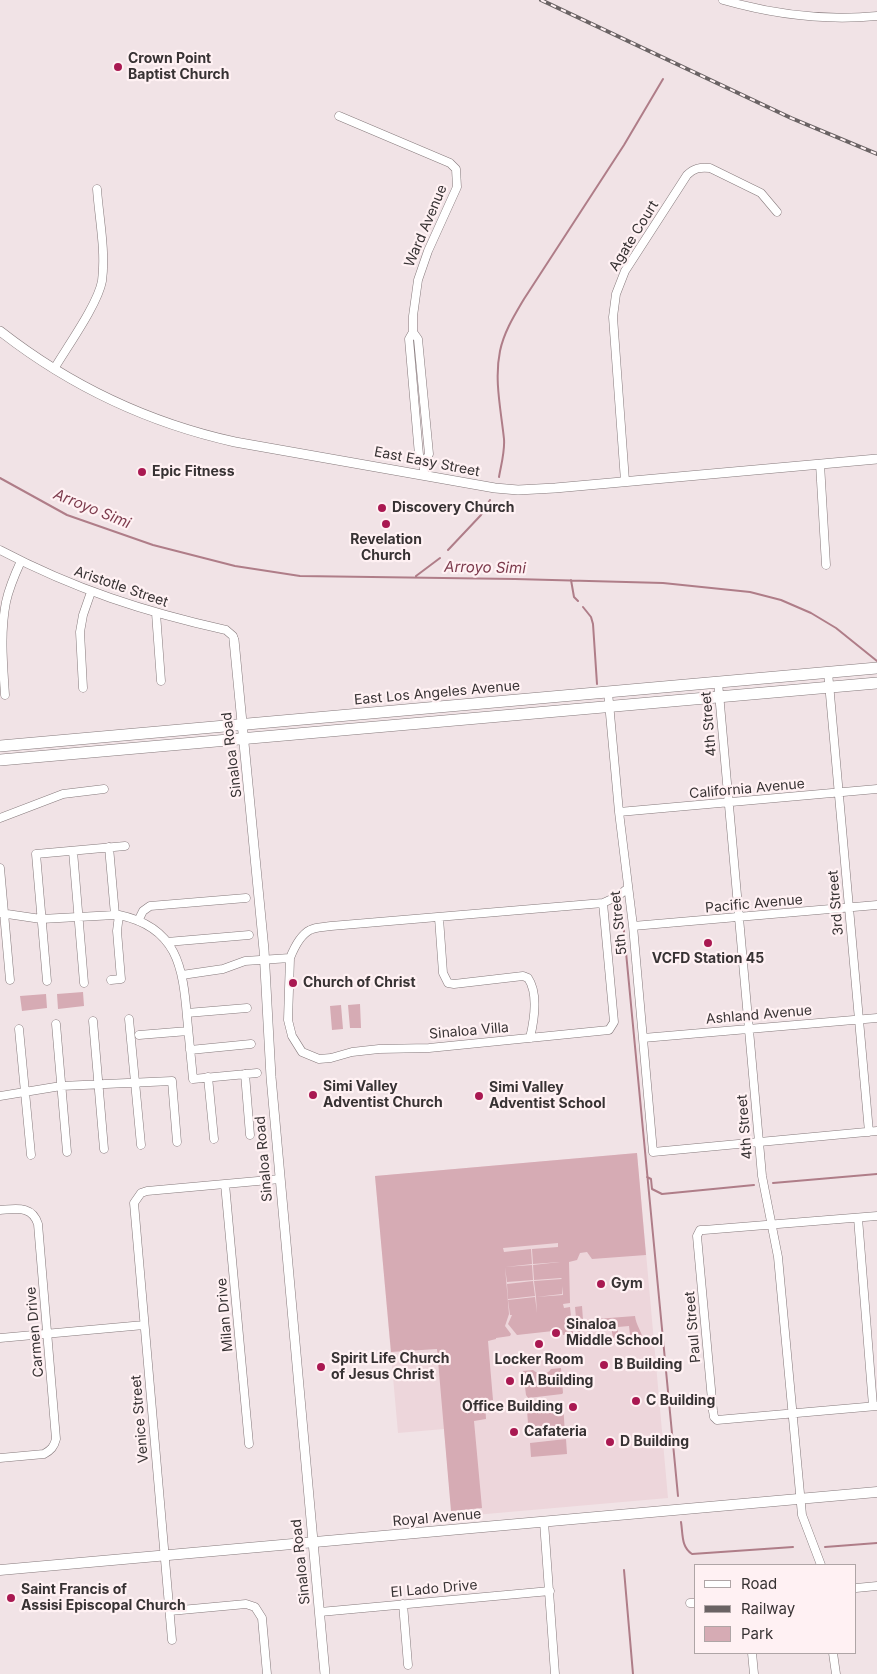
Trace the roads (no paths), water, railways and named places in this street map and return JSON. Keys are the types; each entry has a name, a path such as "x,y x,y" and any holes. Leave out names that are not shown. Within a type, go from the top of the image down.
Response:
{"main road":[{"name":"East Los Angeles Avenue","path":"0,746 877,668"},
{"name":"East Los Angeles Avenue","path":"0,760 874,684"},
{"name":"Royal Avenue","path":"0,1570 877,1492"}],"street":[{"path":"723,0 764,10 797,15 832,17 877,16"},
{"name":"Ward Avenue","path":"339,116 450,163 456,169 457,186 428,250 418,280 414,300 413,332 409,339 419,455 424,464"},
{"name":"Agate Court","path":"625,481 613,317 616,294 625,271 687,175 695,168 710,168 761,193 778,212"},
{"path":"54,369 95,300 102,281 103,256 97,189"},
{"name":"East Easy Street","path":"0,331 54,369 92,391 166,423 234,442 495,488 518,490 555,488 877,459"},
{"name":"Ward Avenue","path":"413,332 418,339 429,454 424,464 424,474"},
{"path":"412,383 423,382"},
{"path":"820,464 826,565"},
{"name":"Aristotle Street","path":"0,550 91,592 156,613 226,630 233,636 234,640"},
{"path":"5,695 1,638 3,618 6,600 21,561"},
{"path":"83,688 80,632 83,615 91,592"},
{"path":"156,613 162,681"},
{"name":"Sinaloa Road","path":"234,640 267,959 271,1077 325,1674"},
{"name":"3rd Street","path":"828,672 859,1020 873,1131"},
{"name":"4th Street","path":"718,682 762,1176 778,1257 800,1499 804,1525 821,1564"},
{"name":"5th Street","path":"608,692 619,812 633,926 653,1152 759,1142"},
{"path":"0,818 63,794 104,789"},
{"name":"California Avenue","path":"619,812 877,789"},
{"path":"47,981 36,854 125,846"},
{"path":"109,847 117,915 121,980 111,980"},
{"path":"73,851 84,983"},
{"path":"0,868 2,913 10,980"},
{"name":"Sinaloa Villa","path":"603,903 614,1022 612,1028 603,1031 428,1048 380,1049 352,1052 331,1058 309,1056 302,1052 292,1036 288,1020 290,958 300,939 310,930 331,926 603,903 618,896 628,888"},
{"path":"138,920 150,906 246,898"},
{"name":"Pacific Avenue","path":"633,926 877,905"},
{"path":"2,913 42,919 117,915 138,920 157,932 167,942 179,962 187,1013 192,1079 257,1073"},
{"path":"439,918 443,973 448,983 454,984 523,976 528,978 534,990 530,1038"},
{"path":"167,942 249,935"},
{"path":"182,974 223,969 245,961 290,958"},
{"path":"187,1013 247,1008"},
{"name":"Ashland Avenue","path":"643,1038 877,1018"},
{"path":"129,1019 140,1145"},
{"path":"93,1021 104,1149"},
{"path":"56,1024 67,1152"},
{"path":"20,1028 31,1155"},
{"path":"140,1036 188,1031"},
{"path":"190,1050 251,1044"},
{"path":"245,1074 250,1136"},
{"path":"208,1077 214,1139"},
{"path":"0,1096 62,1086 172,1081 177,1142"},
{"path":"759,1142 873,1131"},
{"path":"225,1184 280,1179"},
{"name":"Venice Street","path":"172,1640 134,1203 138,1196 147,1190 225,1184"},
{"name":"Milan Drive","path":"225,1184 249,1444"},
{"name":"Carmen Drive","path":"0,1210 27,1210 33,1213 38,1224 56,1439 51,1450 44,1454 0,1458"},
{"path":"771,1224 877,1216"},
{"path":"792,1414 875,1406 858,1218"},
{"name":"Paul Street","path":"771,1224 700,1230 697,1236 713,1411 714,1417 717,1420 726,1421 792,1414"},
{"path":"0,1338 144,1325"},
{"path":"544,1522 555,1674"},
{"path":"857,1588 877,1586"},
{"name":"El Lado Drive","path":"320,1612 550,1591"},
{"path":"170,1611 246,1604 255,1607 262,1618 267,1674"},
{"path":"403,1604 408,1665"},
{"path":"752,1654 754,1674"},
{"path":"833,1654 836,1674"}],"waterway":[{"path":"499,477 504,439 499,395 498,362 507,331 524,299 624,145 663,79"},
{"name":"Arroyo Simi","path":"0,478 67,515 153,545 235,566 300,576 663,583 750,592 781,600 811,613 836,628 877,661"},
{"path":"448,550 481,515 490,500"},
{"path":"416,576 440,558"},
{"path":"571,580 574,597 578,601"},
{"path":"583,607 591,617 593,624 597,684"},
{"path":"623,921 678,1496"},
{"path":"773,1183 877,1174"},
{"path":"647,1177 651,1179 652,1189 662,1194 754,1185"},
{"path":"681,1522 684,1544 692,1554 793,1547"},
{"path":"825,1547 877,1543"},
{"path":"624,1570 633,1674"}],"railway":[{"path":"541,0 791,118 877,154"}],"place":[{"name":"Crown Point Baptist Church","path":"118,67"},
{"name":"Epic Fitness","path":"142,472"},
{"name":"Discovery Church","path":"382,508"},
{"name":"Revelation Church","path":"386,524"},
{"name":"VCFD Station 45","path":"708,943"},
{"name":"Church of Christ","path":"293,983"},
{"name":"Simi Valley Adventist Church","path":"313,1095"},
{"name":"Simi Valley Adventist School","path":"479,1096"},
{"name":"Gym","path":"601,1284"},
{"name":"Sinaloa Middle School","path":"556,1333"},
{"name":"Locker Room","path":"539,1344"},
{"name":"B Building","path":"604,1365"},
{"name":"Spirit Life Church of Jesus Christ","path":"321,1367"},
{"name":"IA Building","path":"510,1381"},
{"name":"C Building","path":"636,1401"},
{"name":"Office Building","path":"573,1407"},
{"name":"Cafateria","path":"514,1432"},
{"name":"D Building","path":"610,1442"},
{"name":"Saint Francis of Assisi Episcopal Church","path":"11,1598"}]}
